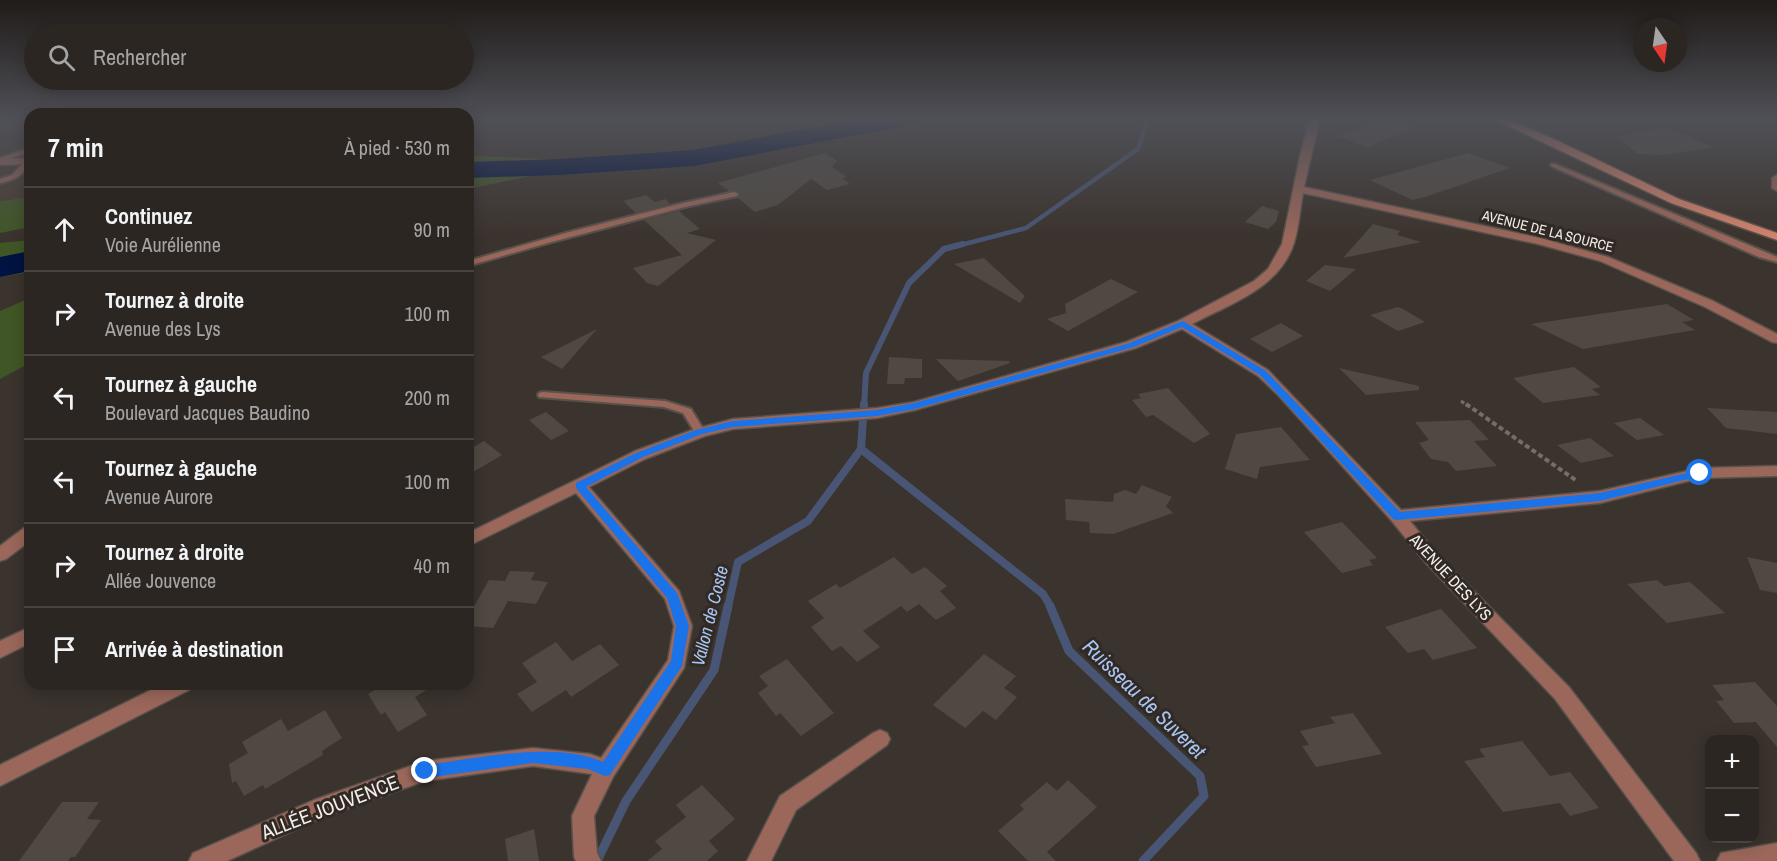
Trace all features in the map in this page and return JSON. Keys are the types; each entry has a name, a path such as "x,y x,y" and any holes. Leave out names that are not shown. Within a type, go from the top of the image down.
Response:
{"main road":[{"path":"1586,158 1675,201 1777,237"}],"street":[{"path":"474,537 661,445 699,432 733,424 877,413 961,395 1131,345 1183,324 1237,297 1274,271 1288,244 1306,158"},
{"path":"0,161 24,161"},
{"path":"1777,177 1777,188"},
{"name":"AVENUE DE LA SOURCE","path":"1299,189 1540,241 1604,259 1709,304 1777,339"},
{"name":"AVENUE DES LYS","path":"1183,324 1263,373 1397,516 1431,558 1562,693 1688,861"},
{"path":"1397,516 1600,497 1700,473 1777,471"},
{"path":"579,486 673,596 682,626 677,662 605,770 583,816 586,857 589,861"},
{"path":"0,555 24,537"},
{"path":"0,650 24,636"},
{"path":"0,776 170,690"},
{"path":"759,861 788,803 880,739"},
{"name":"ALLÉE JOUVENCE","path":"201,861 322,807 425,771 533,757 590,763 605,770"},
{"path":"1729,861 1777,854"}],"lane":[{"path":"1553,165 1777,262"},
{"path":"0,181 15,177 24,167"},
{"path":"474,262 508,250 734,194"},
{"path":"543,395 664,404 687,411 699,432"}],"path":[{"path":"1461,401 1600,497"}],"shaded area":[{"path":"0,158 24,158 24,198 0,201"}],"green space":[{"path":"474,158 604,161 474,188"},
{"path":"24,198 24,228 0,233 0,201"},
{"path":"24,241 24,273 0,277 0,243"},
{"path":"24,301 24,366 0,379 0,311"}],"building":[{"path":"807,158 833,158 837,161 832,167 847,177 842,178 850,184 827,190 811,179 778,205 755,212 738,198 739,192 729,191 718,183"},
{"path":"1449,158 1483,158 1510,168 1412,200 1370,180"},
{"path":"646,195 655,202 665,199 670,204 636,213 623,201"},
{"path":"1262,206 1279,211 1276,222 1268,229 1245,222"},
{"path":"679,211 700,229 687,233 716,240 658,286 647,283 633,268 682,255 644,220"},
{"path":"1373,224 1400,231 1397,235 1421,242 1343,258"},
{"path":"984,258 1025,296 1020,303 954,264"},
{"path":"1325,265 1356,269 1330,291 1306,281"},
{"path":"1111,279 1138,292 1068,331 1047,319 1066,313 1065,304"},
{"path":"1667,304 1694,320 1682,322 1695,330 1583,349 1531,324"},
{"path":"1398,307 1425,322 1398,331 1370,315"},
{"path":"1281,323 1303,336 1272,352 1250,339"},
{"path":"597,329 562,369 541,357"},
{"path":"889,357 922,359 922,378 905,378 904,384 887,384"},
{"path":"936,359 1009,361 1010,363 958,381"},
{"path":"1574,367 1601,387 1592,389 1600,395 1543,403 1513,378"},
{"path":"1339,368 1419,386 1419,390 1366,395"},
{"path":"1168,388 1210,434 1194,443 1153,415 1146,417 1132,400 1141,398 1138,394"},
{"path":"1707,408 1777,412 1777,434 1726,428"},
{"path":"546,412 569,431 551,440 529,420"},
{"path":"1640,418 1664,435 1637,440 1614,423"},
{"path":"1470,420 1489,440 1474,441 1497,466 1456,471 1448,462 1431,459 1419,443 1429,440 1415,422"},
{"path":"1281,427 1310,460 1260,467 1257,479 1225,469 1236,434"},
{"path":"1590,438 1614,456 1581,463 1557,445"},
{"path":"484,441 502,455 474,471 474,447"},
{"path":"1142,485 1172,497 1166,506 1173,513 1113,534 1090,533 1089,522 1066,520 1065,499 1113,502 1114,494 1125,490 1136,494"},
{"path":"1342,522 1377,558 1369,560 1373,565 1342,573 1304,532"},
{"path":"894,557 912,574 925,567 947,586 940,591 956,608 936,620 919,604 907,612 901,606 863,631 880,647 857,662 841,646 832,651 811,627 824,618 808,601 836,584 840,588"},
{"path":"1747,557 1777,563 1777,593 1760,590"},
{"path":"510,571 535,572 531,580 548,582 536,604 508,601 493,628 474,626 474,606 489,580 505,581"},
{"path":"1657,580 1664,586 1690,582 1725,613 1667,623 1627,584"},
{"path":"1441,609 1477,648 1433,660 1424,649 1408,653 1385,627"},
{"path":"556,642 572,661 600,644 619,665 571,697 566,690 532,712 517,694 537,682 522,663"},
{"path":"984,654 1016,676 1004,688 1017,697 996,720 983,711 965,728 933,705"},
{"path":"787,659 834,713 801,736 780,713 776,716 758,693 768,686 759,676"},
{"path":"1755,682 1777,706 1777,747 1756,722 1734,723 1716,701 1724,700 1712,685"},
{"path":"375,690 426,690 415,697 427,715 398,732 385,712 381,715 368,694"},
{"path":"325,710 342,738 322,751 323,755 265,789 263,785 244,796 236,781 232,783 229,764 248,753 242,742 281,719 288,731"},
{"path":"1353,713 1382,754 1316,767 1302,746 1309,745 1300,731 1335,723 1330,717"},
{"path":"1522,741 1550,776 1570,772 1599,808 1570,816 1560,803 1503,812 1464,761 1485,757 1479,749"},
{"path":"1068,780 1097,807 1047,852 1056,861 1028,861 998,831 1024,809 1020,805 1047,782 1057,791"},
{"path":"702,785 735,819 709,841 718,851 707,861 647,861 662,849 655,841 686,817 676,805"},
{"path":"62,802 99,802 87,819 101,820 75,857 71,857 68,861 19,861"},
{"path":"534,829 539,861 508,861 505,839"}],"waterway":[{"path":"474,170 691,158"},
{"name":"Vallon de Coste","path":"957,246 1026,228 1125,158"},
{"name":"Vallon de Coste","path":"864,406 866,373 909,283 944,249 963,244"},
{"path":"0,267 24,262"},
{"name":"Vallon de Coste","path":"861,449 864,404"},
{"name":"Vallon de Coste","path":"728,607 738,562 808,521 861,449"},
{"name":"Ruisseau de Suveret","path":"861,449 1043,594 1051,607"},
{"name":"Vallon de Coste","path":"597,861 626,801 714,670 728,606"},
{"name":"Ruisseau de Suveret","path":"1050,606 1069,651 1200,776 1204,796 1143,861"}],"route":[{"path":"425,771 533,757 590,763 605,770 677,662 682,626 673,596 579,486 672,441 733,424 877,413 915,406 961,395 1131,345 1183,324 1263,373 1397,516 1600,497 1700,473"}]}
